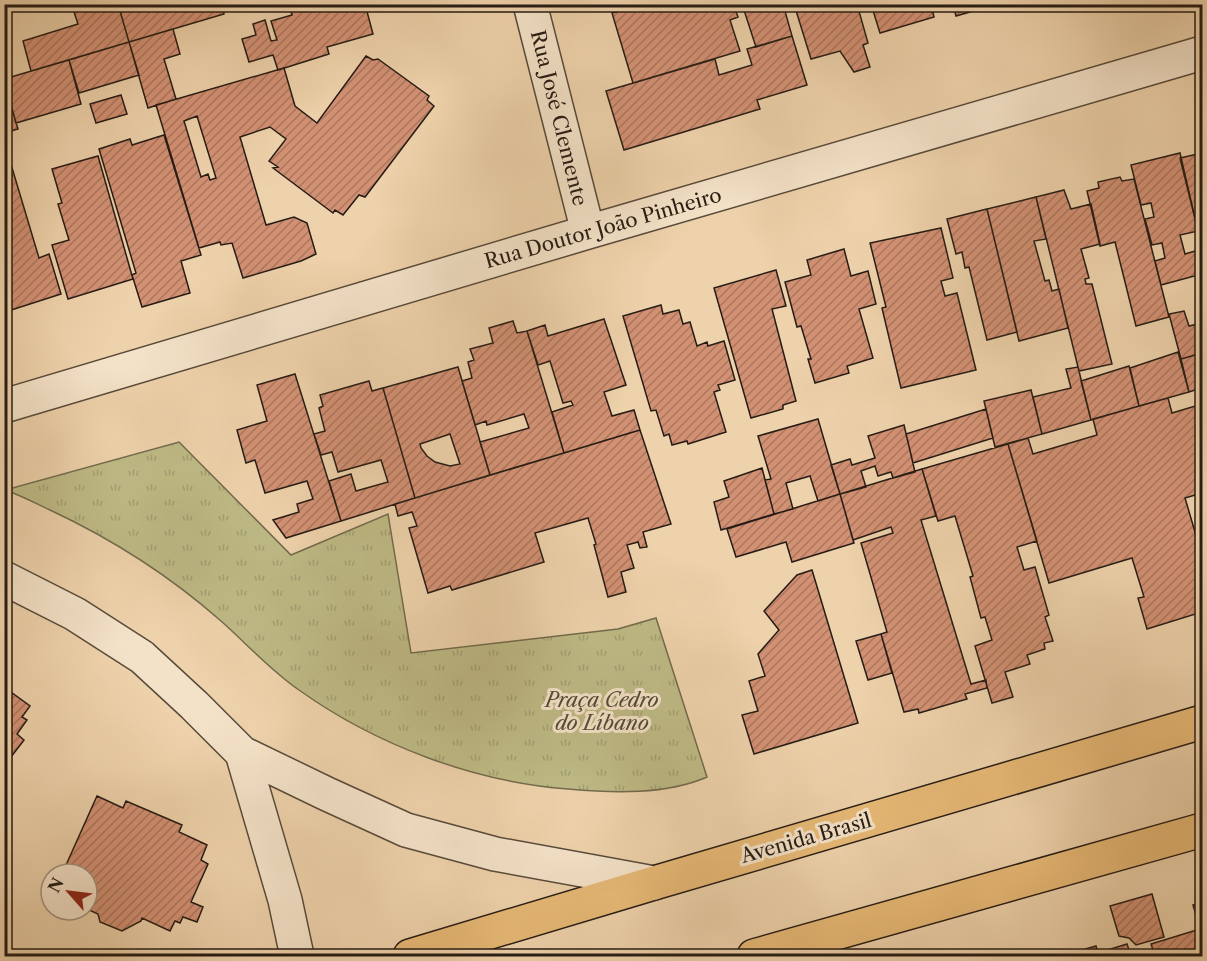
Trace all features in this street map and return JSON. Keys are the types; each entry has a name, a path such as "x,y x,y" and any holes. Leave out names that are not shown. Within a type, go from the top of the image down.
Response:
{"main road":[{"name":"Avenida Brasil","path":"410,957 1203,722"},
{"path":"754,957 1203,830"}],"street":[{"name":"Rua José Clemente","path":"530,4 588,232"},
{"name":"Rua Doutor João Pinheiro","path":"4,406 588,232 1203,53"},
{"path":"4,578 75,614 142,657 242,753 406,830 495,854 654,883"},
{"path":"242,753 285,900 297,957"}],"green space":[{"name":"Praça Cedro do Líbano","path":"179,442 291,555 388,514 411,653 618,629 656,618 707,777 657,790 621,792 568,789 497,778 427,758 360,728 299,690 268,665 202,604 118,546 73,521 5,490"}],"building":[{"path":"100,4 118,4 129,42 31,71 23,41 78,24 74,12"},
{"path":"118,4 222,4 224,14 129,42"},
{"path":"289,4 365,4 373,34 327,47 329,54 278,70 273,55 249,62 242,39 256,35 253,24 265,20 271,41 277,40 271,21 292,15"},
{"path":"614,4 640,4 616,12"},
{"path":"640,4 670,4 671,10 688,4 783,4 792,36 756,47 743,7 735,9 738,17 730,20 740,51 633,83 612,13"},
{"path":"794,4 857,4 868,43 863,45 870,67 854,72 840,51 811,59"},
{"path":"871,4 931,4 934,17 880,33"},
{"path":"953,4 982,4 984,8 956,16"},
{"path":"173,29 180,54 164,59 176,99 148,108 129,42"},
{"path":"792,36 807,85 757,100 760,109 624,150 606,91 715,59 719,75 752,65 747,49"},
{"path":"129,42 139,75 79,93 69,60"},
{"path":"366,56 373,60 378,59 429,96 427,100 434,106 365,197 359,195 343,215 335,210 333,213 273,168 278,167 269,161 286,139 270,127 240,137 266,225 294,217 307,223 316,254 301,261 243,278 232,243 221,245 220,242 199,248 156,105 284,68 295,106 317,123","holes":["197,116 216,178 210,180 208,174 201,177 184,121"]},
{"path":"69,60 81,104 16,123 4,79"},
{"path":"4,83 18,129 4,133"},
{"path":"121,95 127,114 96,123 90,104"},
{"path":"164,135 201,255 181,261 190,293 142,307 132,275 136,273 99,149 130,139 132,145"},
{"path":"1180,153 1198,231 1180,235 1185,254 1202,249 1202,274 1161,285 1155,261 1165,258 1162,243 1152,245 1145,219 1154,217 1151,203 1141,205 1131,165"},
{"path":"1202,153 1202,230 1198,231 1180,158"},
{"path":"98,156 133,279 68,299 52,245 69,240 58,204 62,203 52,169"},
{"path":"10,161 39,258 49,254 61,294 8,311 4,301 4,163"},
{"path":"1120,177 1122,181 1134,179 1169,317 1136,326 1115,242 1100,246 1087,191 1099,188 1098,182"},
{"path":"1064,190 1071,209 1091,204 1100,244 1081,249 1089,278 1085,279 1086,284 1092,284 1112,364 1079,371 1036,197"},
{"path":"1036,197 1046,239 1034,241 1045,281 1049,280 1052,291 1059,289 1068,328 1019,341 987,209"},
{"path":"987,209 1017,332 987,340 969,267 965,268 962,252 956,254 947,219"},
{"path":"941,228 953,278 941,281 945,296 957,293 976,370 901,388 882,308 886,307 870,243"},
{"path":"844,249 851,276 868,271 876,304 859,309 873,358 847,366 849,373 815,383 808,359 811,359 801,326 797,327 785,282 811,275 807,260"},
{"path":"776,270 786,306 772,309 796,401 783,405 783,409 751,418 714,288"},
{"path":"661,305 663,314 679,310 683,324 690,322 697,346 707,342 708,346 724,341 735,380 718,385 720,390 714,392 726,432 688,444 687,441 672,445 669,434 664,436 656,410 651,411 623,316"},
{"path":"1184,311 1189,326 1202,323 1202,353 1181,359 1169,314"},
{"path":"604,319 626,385 604,392 612,416 634,410 640,430 564,453 552,412 573,405 571,401 563,403 550,361 538,365 527,331 545,325 548,336"},
{"path":"513,321 517,333 527,331 564,453 490,475 480,442 529,428 524,414 487,425 486,421 475,425 462,381 472,378 468,362 474,360 470,349 493,343 489,328"},
{"path":"1178,352 1189,392 1139,406 1130,368"},
{"path":"1202,353 1202,394 1201,388 1189,392 1181,359"},
{"path":"1129,366 1139,406 1091,420 1081,381"},
{"path":"458,367 490,475 415,498 383,388","holes":["450,434 460,464 450,466 435,462 427,456 420,444"]},
{"path":"1078,367 1091,420 1042,434 1033,397 1071,388 1066,369"},
{"path":"295,374 341,521 286,538 273,520 299,512 297,504 313,499 307,481 265,493 255,460 246,463 237,430 267,421 257,385"},
{"path":"369,381 372,391 383,388 415,498 341,521 329,481 351,474 356,491 388,482 381,460 338,472 332,452 321,455 314,434 325,431 319,408 323,406 320,395"},
{"path":"1031,390 1042,434 995,447 984,401"},
{"path":"1168,398 1172,413 1202,404 1202,493 1185,498 1198,542 1202,541 1202,612 1147,629 1138,598 1144,597 1132,558 1049,583 1008,444 1028,438 1033,454 1097,435 1093,419"},
{"path":"986,409 993,438 913,463 906,434"},
{"path":"818,419 840,494 818,501 810,476 786,483 793,509 774,514 765,480 771,479 758,436"},
{"path":"904,425 915,472 893,478 891,472 878,476 875,466 861,471 866,487 840,494 831,465 850,459 852,465 875,458 868,436"},
{"path":"640,430 671,524 643,532 647,547 640,548 638,542 627,545 634,568 621,572 626,592 608,597 588,518 535,533 544,562 452,590 450,586 428,593 409,528 417,526 412,512 398,516 395,504"},
{"path":"1008,444 1037,541 1017,547 1024,570 1035,567 1049,615 1045,617 1053,641 1044,643 1045,649 1027,655 1030,664 1005,672 1013,697 992,703 975,646 992,640 985,617 981,618 970,577 973,576 955,516 938,521 922,469"},
{"path":"762,468 774,514 721,530 714,502 729,497 724,481"},
{"path":"922,469 936,516 921,520 971,684 986,680 987,688 965,694 967,699 919,713 918,709 904,712 881,634 887,632 861,543 893,533 891,527 853,540 840,494"},
{"path":"840,494 854,543 792,562 786,542 736,557 727,529"},
{"path":"812,570 858,723 754,754 742,715 758,711 749,681 765,676 758,654 779,630 764,611 797,575"},
{"path":"881,634 892,673 868,680 856,641"},
{"path":"4,687 30,706 22,717 27,720 17,734 24,740 4,766"},
{"path":"97,796 123,808 126,801 182,825 179,832 207,845 201,860 208,864 191,902 203,907 197,922 183,917 180,923 175,921 170,931 142,918 141,921 122,931 100,922 99,862 67,862"},
{"path":"1152,894 1164,937 1136,945 1129,938 1119,936 1110,906"},
{"path":"1202,902 1202,956 1155,956 1151,944 1200,929 1193,905"},
{"path":"1127,944 1131,956 1061,956 1096,946 1098,953"}]}
